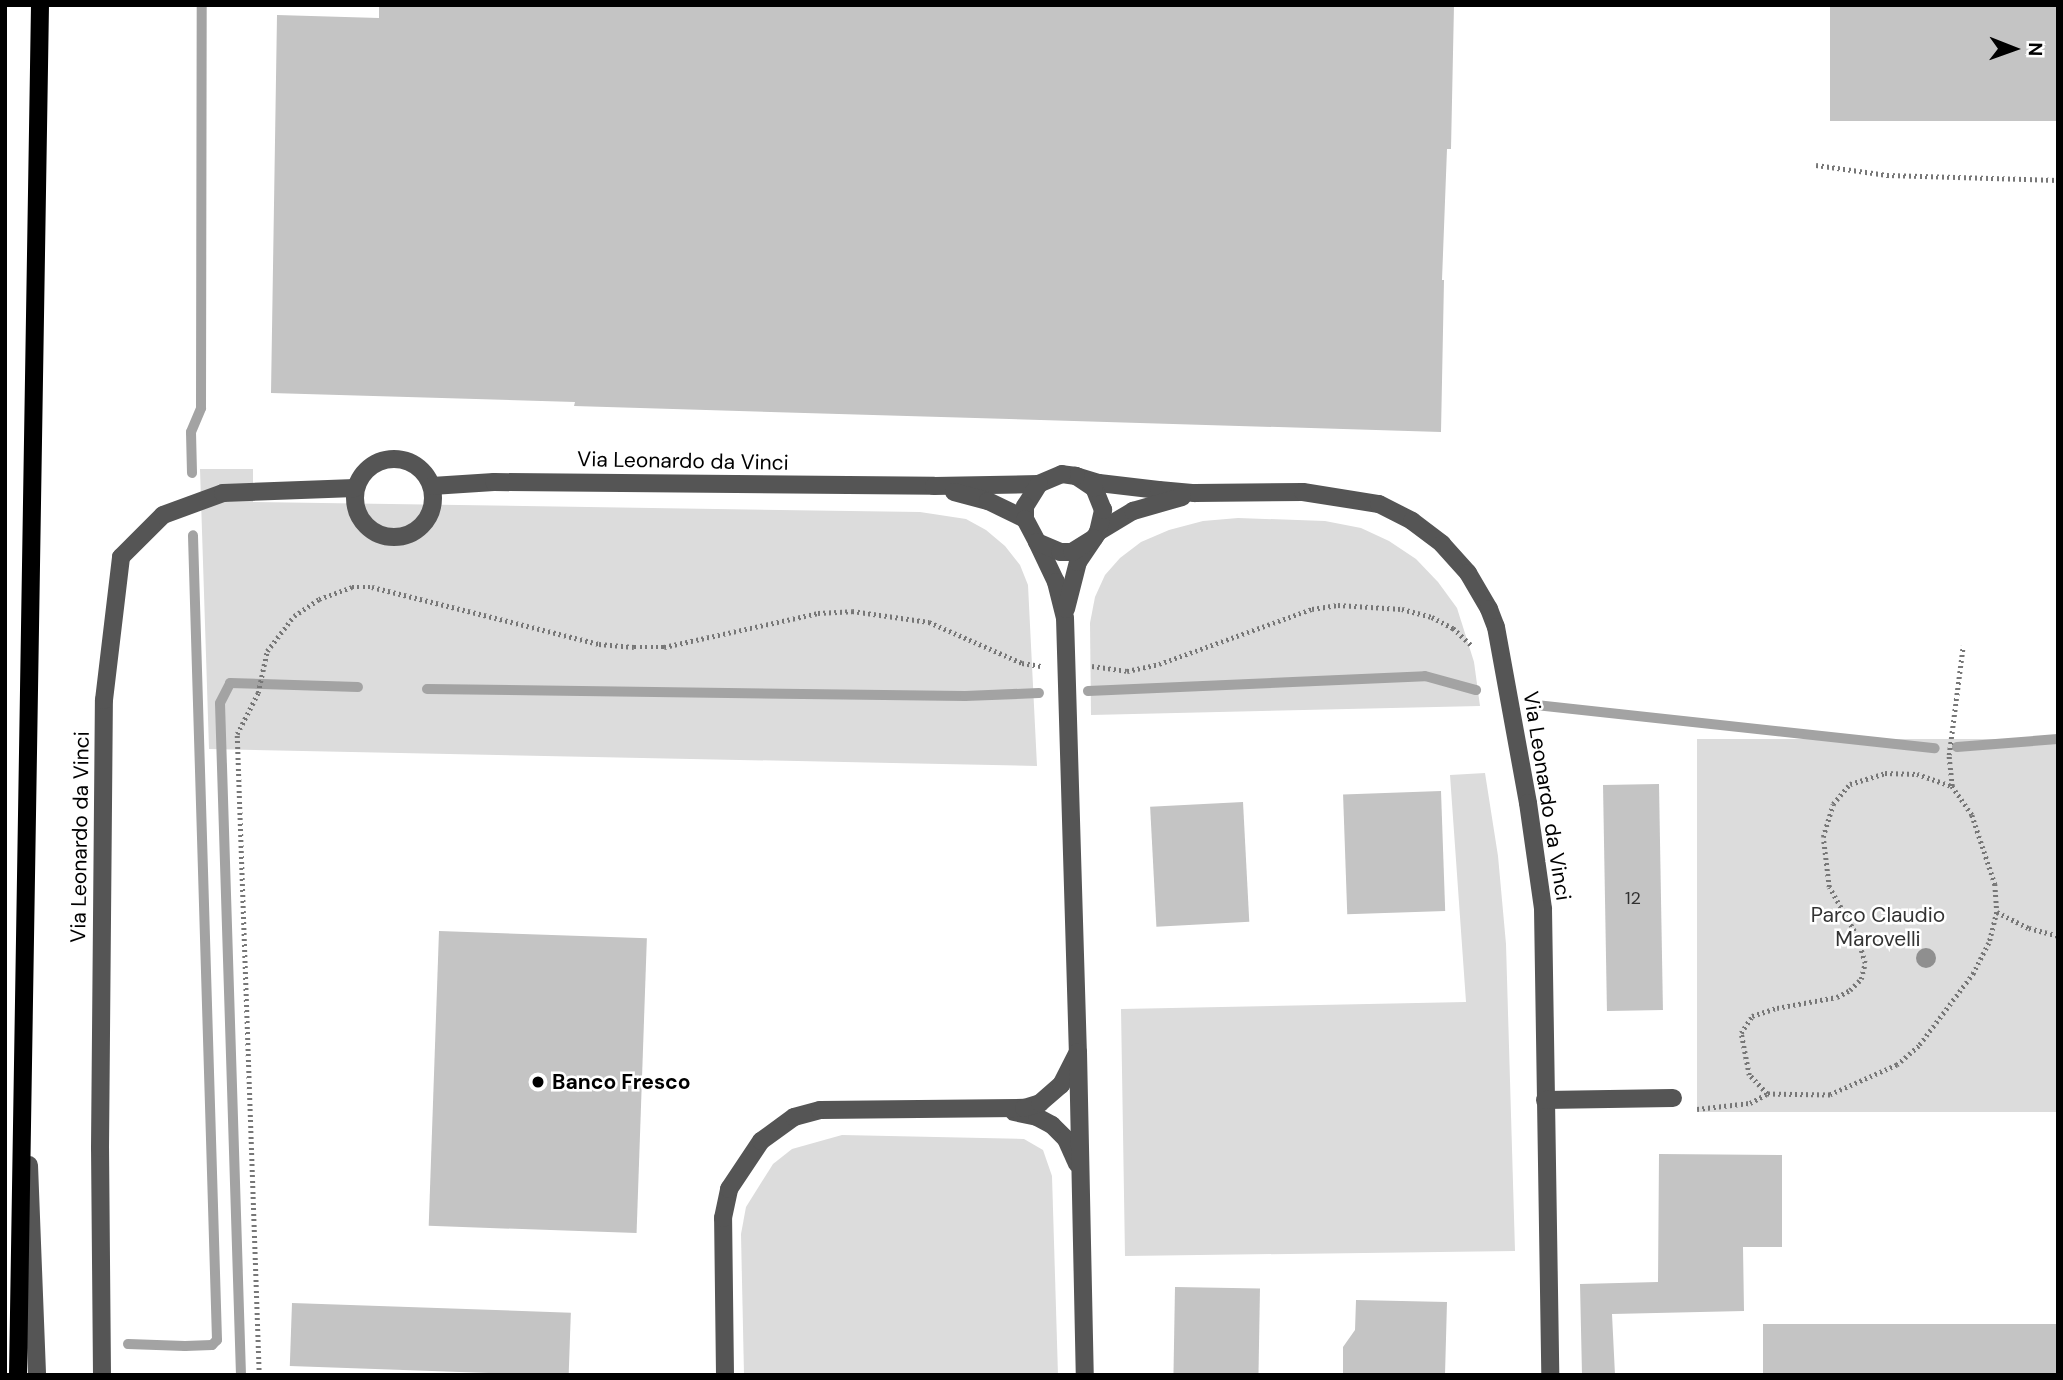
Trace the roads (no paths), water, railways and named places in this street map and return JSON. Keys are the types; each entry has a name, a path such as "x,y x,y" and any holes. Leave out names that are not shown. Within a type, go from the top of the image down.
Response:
{"main road":[{"path":"18,1375 40,5"}],"street":[{"path":"385,459 400,459 413,464 425,473 432,486 432,510 427,521 418,530 396,538 377,535 363,524 354,506 355,488 361,475 372,465 385,459"},
{"path":"1065,618 1078,562 1103,521 1100,498 1086,481 1076,476 1050,477 1039,484 1030,494 1025,519 1056,582 1065,618 1085,1375"},
{"name":"Via Leonardo da Vinci","path":"1076,476 1099,483 1195,493 1303,492 1379,504 1412,521 1442,544 1479,590 1496,627 1543,909 1550,1375"},
{"name":"Via Leonardo da Vinci","path":"432,486 494,482 934,486 1039,484"},
{"name":"Via Leonardo da Vinci","path":"934,486 988,501 1025,519"},
{"name":"Via Leonardo da Vinci","path":"102,1375 100,1147 104,700 121,557 163,515 223,493 355,488"},
{"name":"Via Leonardo da Vinci","path":"1096,535 1133,511 1195,493"},
{"path":"1037,542 1060,552 1085,547 1096,535"},
{"path":"24,1023 37,1375"},
{"path":"725,1375 723,1218 729,1189 761,1141 794,1117 820,1110 890,1107 1003,1110 1024,1108 1050,1096 1061,1085 1078,1052"},
{"path":"1545,1100 1673,1098"},
{"path":"1003,1110 1037,1117 1052,1125 1066,1139 1080,1174"}],"waterway":[{"path":"192,473 191,432 201,408 202,5"},
{"path":"128,1344 212,1345 217,1340 193,535"},
{"path":"1088,691 1425,676 1476,690"},
{"path":"241,1375 220,703 230,683 358,687"},
{"path":"427,689 965,696 1039,693"},
{"path":"1536,705 1935,748"},
{"path":"1957,747 2058,739"}],"place":[{"name":"Banco Fresco","path":"538,1082"}],"park label":[{"name":"Parco Claudio Marovelli","path":"1878,927"}]}
